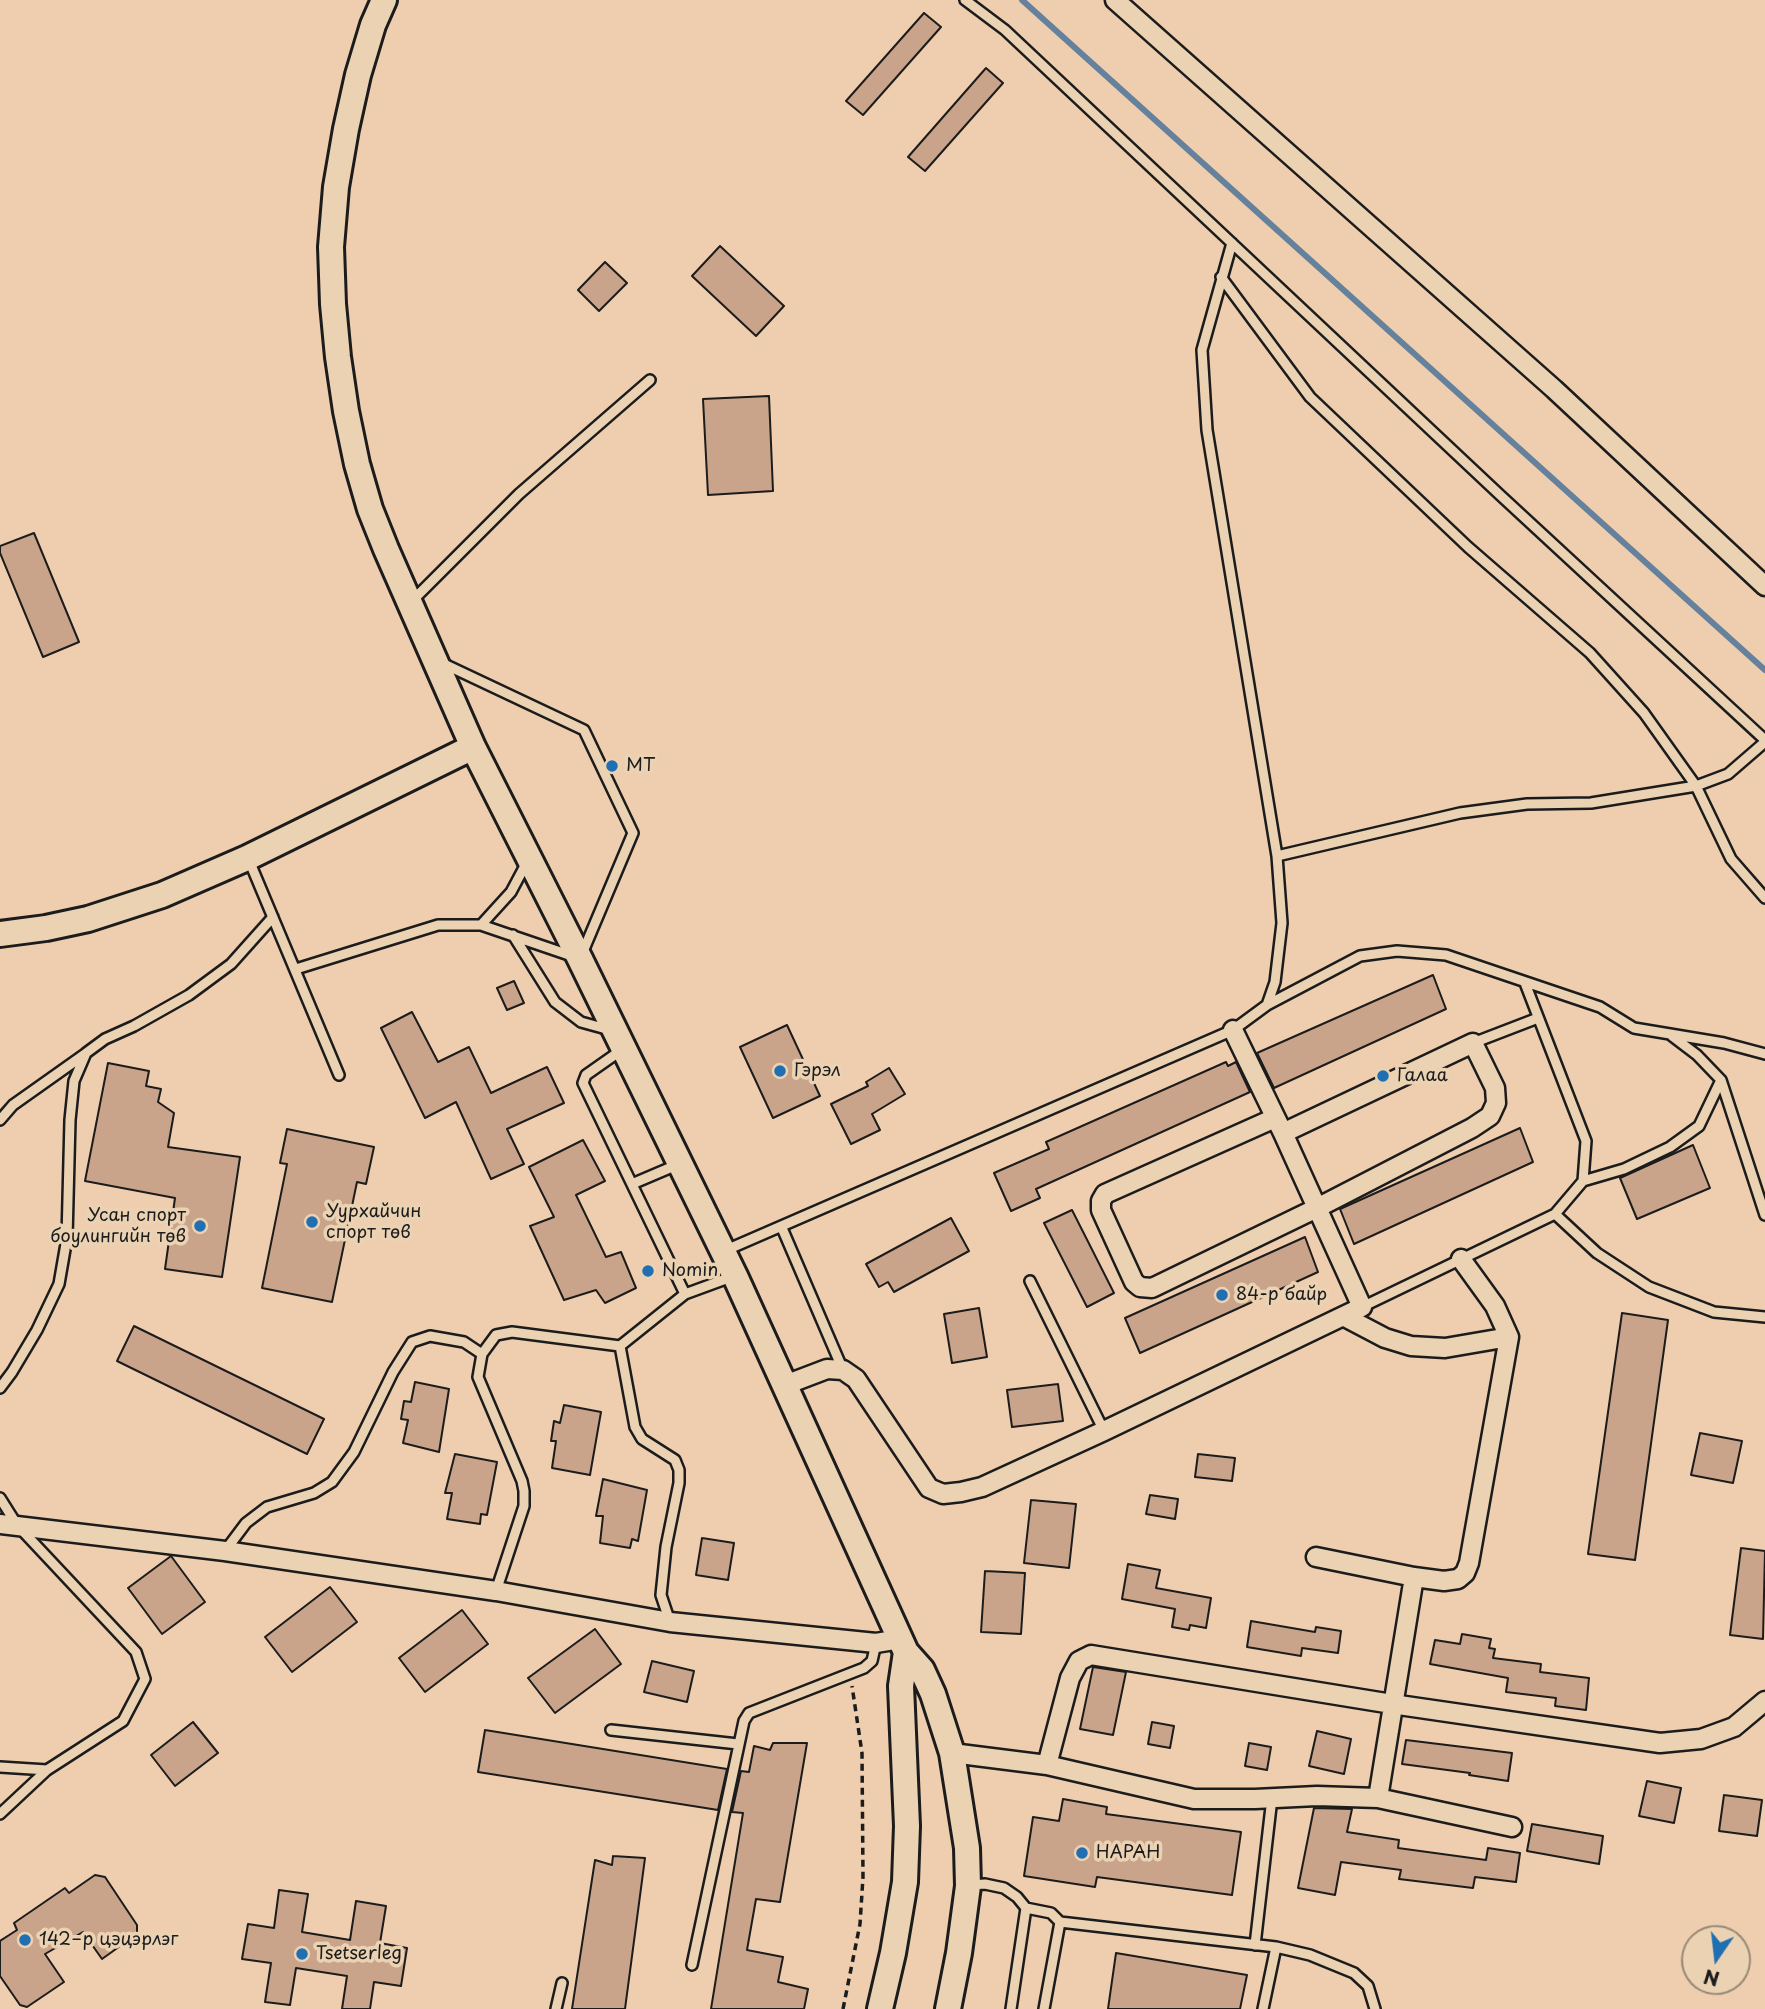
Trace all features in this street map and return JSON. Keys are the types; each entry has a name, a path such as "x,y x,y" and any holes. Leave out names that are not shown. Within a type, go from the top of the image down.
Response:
{"main road":[{"path":"384,0 358,75 344,140 336,187 331,247 332,304 346,411 357,464 370,509 473,747 735,1276 785,1385 894,1644 901,1686 907,1826 905,1882 880,2009"},
{"path":"0,934 56,926 128,908 247,858 473,747"},
{"path":"894,1644 922,1670 933,1694 952,1753 967,1848 968,1886 948,2009"}],"street":[{"path":"1115,0 1554,389 1765,586"},
{"path":"785,1385 827,1369 843,1370 856,1379 929,1488 943,1494 982,1487 1363,1307 1233,1030"},
{"path":"1473,1043 1495,1088 1496,1103 1490,1116 1472,1128 1317,1208 1152,1288 1140,1287 1134,1282 1101,1210 1101,1201 1105,1194 1279,1126 1473,1043"},
{"path":"1316,1557 1444,1581 1458,1579 1465,1573 1509,1337 1495,1306 1461,1259"},
{"path":"1345,1317 1385,1338 1411,1346 1445,1348 1509,1337"},
{"path":"9,1525 225,1551 496,1591 670,1622 894,1644"},
{"path":"1378,1798 1414,1577"},
{"path":"1047,1765 1070,1678 1079,1661 1091,1655 1392,1704 1660,1743 1701,1739 1734,1727 1765,1701"},
{"path":"952,1753 1047,1765 1194,1799 1317,1796 1378,1798 1512,1827"}],"lane":[{"path":"965,0 1004,30 1765,741 1728,774 1696,786 1591,803 1527,804 1460,813 1278,856"},
{"path":"1232,243 1202,350 1207,430 1278,856 1282,923 1275,982 1267,1005"},
{"path":"1221,277 1310,397 1468,547 1590,653 1644,713 1696,786 1731,859 1765,898"},
{"path":"410,603 519,494 650,380"},
{"path":"296,969 438,925 481,925 580,959 633,833 584,730 434,659"},
{"path":"247,858 340,1075"},
{"path":"481,925 511,892 529,858"},
{"path":"0,1120 13,1105 105,1039 189,995 231,964 273,917"},
{"path":"513,935 555,1002 581,1022 619,1040 586,1075 583,1083 685,1294"},
{"path":"723,1252 1233,1030 1267,1005 1360,956 1397,951 1446,955 1600,1007 1634,1028 1724,1043 1765,1054"},
{"path":"1525,983 1586,1141 1583,1181"},
{"path":"1473,1043 1538,1018"},
{"path":"1670,1034 1697,1055 1720,1080 1765,1215"},
{"path":"0,1388 37,1330 59,1284 67,1238 70,1121 74,1081 86,1054"},
{"path":"1363,1307 1555,1214 1583,1181 1624,1169 1670,1147 1699,1126 1720,1080"},
{"path":"632,1184 679,1164"},
{"path":"1555,1214 1597,1253 1649,1287 1714,1312 1765,1317"},
{"path":"782,1228 843,1370"},
{"path":"496,1591 524,1506 524,1491 523,1481 478,1377 482,1354 496,1335 512,1332 620,1346 685,1294 735,1276"},
{"path":"1030,1281 1104,1431"},
{"path":"225,1551 247,1523 267,1507 314,1493 332,1482 354,1452 393,1372 412,1342 430,1336 464,1342 482,1354"},
{"path":"620,1346 635,1427 642,1439 674,1460 680,1470 666,1547 661,1595 670,1622"},
{"path":"0,1498 9,1525 136,1652 145,1679 123,1721 47,1770 0,1814"},
{"path":"692,1965 738,1744 749,1713 864,1668 894,1644"},
{"path":"611,1730 738,1744"},
{"path":"0,1767 47,1770"},
{"path":"1255,1945 1272,1798"},
{"path":"968,1886 985,1884 1004,1888 1026,1908 1051,1913 1060,1922 1276,1947 1310,1955 1354,1973 1368,1986 1375,2009"},
{"path":"1011,2009 1026,1908"},
{"path":"1044,2009 1060,1922"},
{"path":"1263,2009 1276,1947"},
{"path":"556,2009 562,1983"}],"path":[{"path":"843,2009 860,1924 863,1877 862,1753 850,1674"}],"building":[{"path":"924,13 941,27 863,115 846,101"},
{"path":"986,68 1003,83 925,171 908,157"},
{"path":"720,246 784,306 756,336 692,276"},
{"path":"605,262 627,283 599,311 578,290"},
{"path":"769,396 773,491 708,495 703,399"},
{"path":"34,533 79,642 43,657 0,553 0,546"},
{"path":"1433,975 1446,1009 1274,1088 1257,1053"},
{"path":"514,981 524,1003 507,1010 497,988"},
{"path":"412,1012 438,1062 469,1047 491,1093 547,1067 564,1103 507,1129 524,1164 491,1179 456,1102 425,1118 381,1028"},
{"name":"Гэрэл","path":"787,1025 820,1096 773,1118 740,1047"},
{"path":"1226,1062 1228,1066 1236,1062 1250,1092 1036,1189 1040,1198 1011,1211 994,1173 1049,1149 1046,1142"},
{"path":"108,1063 149,1071 146,1086 161,1089 158,1102 174,1113 168,1147 240,1157 222,1277 165,1269 175,1198 85,1181"},
{"path":"889,1068 905,1094 872,1114 880,1130 851,1144 831,1104 868,1086 866,1082"},
{"name":"84-р байр","path":"1520,1128 1533,1162 1354,1244 1340,1209"},
{"path":"287,1129 374,1147 366,1184 357,1182 332,1302 262,1288 287,1164 280,1163"},
{"path":"583,1140 605,1181 576,1195 606,1257 621,1252 636,1288 605,1303 596,1290 564,1300 530,1226 554,1217 529,1167"},
{"path":"1693,1145 1710,1188 1637,1219 1620,1178"},
{"path":"1072,1210 1114,1293 1087,1307 1044,1223"},
{"path":"951,1218 969,1251 894,1292 888,1282 879,1287 866,1264"},
{"name":"84-р байр","path":"1305,1237 1318,1272 1140,1353 1125,1318"},
{"path":"979,1308 987,1357 952,1363 944,1314"},
{"path":"1622,1313 1668,1320 1635,1560 1588,1554"},
{"path":"134,1326 324,1419 307,1454 117,1361"},
{"path":"415,1382 449,1389 439,1452 403,1443 408,1420 401,1419 404,1401 411,1402"},
{"path":"1058,1384 1063,1421 1012,1427 1007,1390"},
{"path":"564,1405 601,1412 590,1475 552,1468 556,1441 551,1441 554,1421 560,1423"},
{"path":"1700,1433 1742,1441 1733,1483 1691,1475"},
{"path":"455,1454 497,1462 487,1515 481,1514 480,1524 447,1519 452,1493 445,1493"},
{"path":"1198,1454 1235,1458 1232,1481 1195,1477"},
{"path":"603,1479 647,1490 638,1541 632,1539 630,1548 600,1543 603,1516 596,1516"},
{"path":"1150,1495 1178,1499 1175,1519 1146,1514"},
{"path":"1031,1500 1076,1504 1069,1568 1024,1563"},
{"path":"702,1538 734,1543 728,1580 696,1575"},
{"path":"1741,1548 1765,1551 1763,1639 1730,1635"},
{"path":"171,1556 205,1602 162,1634 128,1588"},
{"path":"1128,1564 1160,1570 1156,1588 1211,1598 1206,1628 1190,1625 1189,1630 1172,1627 1175,1609 1122,1599"},
{"path":"985,1571 1025,1573 1021,1634 981,1632"},
{"path":"330,1587 357,1622 292,1672 265,1637"},
{"path":"462,1610 488,1644 425,1692 399,1658"},
{"path":"1251,1621 1315,1632 1316,1627 1341,1631 1338,1653 1302,1648 1301,1656 1247,1647"},
{"path":"595,1629 621,1664 555,1713 528,1678"},
{"path":"1462,1634 1491,1639 1489,1648 1495,1649 1493,1658 1541,1664 1540,1672 1589,1678 1586,1710 1555,1706 1556,1698 1506,1692 1508,1678 1430,1664 1435,1640 1460,1644"},
{"path":"652,1661 694,1671 687,1702 644,1692"},
{"path":"1093,1667 1126,1672 1113,1735 1080,1729"},
{"path":"193,1722 218,1753 175,1786 151,1755"},
{"path":"1152,1722 1174,1726 1170,1748 1148,1744"},
{"path":"485,1730 727,1769 718,1810 478,1772"},
{"path":"1317,1731 1351,1739 1344,1774 1309,1766"},
{"path":"1406,1740 1512,1753 1508,1781 1402,1764"},
{"path":"773,1743 807,1743 780,1902 756,1899 747,1950 783,1957 778,1982 808,1989 804,2009 711,2009 743,1813 732,1812 741,1771 749,1772 754,1746 770,1750"},
{"path":"1249,1743 1271,1747 1267,1770 1245,1766"},
{"path":"1647,1781 1681,1788 1674,1823 1639,1816"},
{"path":"1724,1795 1762,1800 1757,1836 1719,1831"},
{"path":"1063,1799 1107,1807 1106,1814 1241,1832 1232,1895 1097,1877 1095,1887 1024,1876 1033,1817 1059,1821"},
{"path":"1314,1808 1352,1809 1347,1832 1399,1840 1398,1848 1486,1860 1488,1848 1520,1853 1516,1882 1475,1877 1473,1888 1399,1879 1401,1870 1341,1862 1335,1895 1298,1888"},
{"path":"1532,1824 1603,1836 1599,1864 1527,1851"},
{"path":"613,1856 645,1858 625,2009 572,2009 595,1860 612,1865"},
{"name":"142−р цэцэрлэг","path":"95,1875 105,1877 137,1925 137,1934 102,1959 83,1932 45,1954 64,1982 27,2007 20,2005 0,1976 0,1941 17,1930 14,1923 65,1888 69,1893"},
{"path":"279,1890 308,1894 302,1932 350,1940 356,1901 386,1906 380,1943 407,1948 401,1986 374,1982 370,2009 342,2009 347,1976 296,1968 290,2005 265,2002 271,1963 242,1959 248,1924 274,1928"},
{"path":"1116,1953 1247,1975 1240,2009 1108,2009"}],"waterway":[{"path":"1022,0 1765,670"}],"place":[{"name":"МТ","path":"612,766"},
{"name":"Гэрэл","path":"780,1071"},
{"name":"Галаа","path":"1383,1076"},
{"name":"Уурхайчин спорт төв","path":"312,1222"},
{"name":"Усан спорт боулингийн төв","path":"200,1226"},
{"name":"Nomin","path":"648,1271"},
{"name":"84-р байр","path":"1222,1295"},
{"name":"НАРАН","path":"1082,1853"},
{"name":"142−р цэцэрлэг","path":"25,1940"},
{"name":"Tsetserleg","path":"302,1954"}]}
